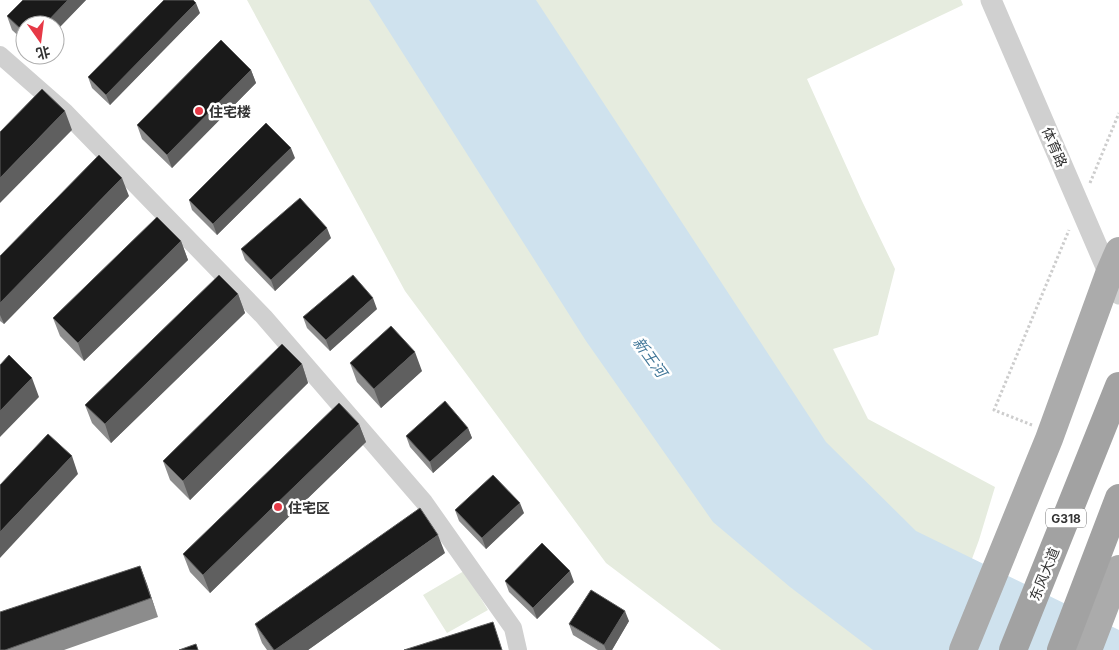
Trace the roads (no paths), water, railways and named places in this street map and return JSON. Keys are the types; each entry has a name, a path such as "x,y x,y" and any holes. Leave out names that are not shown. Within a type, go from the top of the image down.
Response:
{"highway":[{"name":"东风大道","path":"1013,650 1119,386"},
{"name":"G318","path":"1061,650 1119,498"}],"main road":[{"path":"963,650 1116,273"},
{"path":"1088,650 1119,569"}],"street":[{"name":"体育路","path":"991,0 1080,206 1116,273"},
{"path":"0,55 65,112 264,317 424,502 513,628 518,650"}],"water":[{"name":"新王河","path":"369,0 536,0 826,442 916,531 1119,630 1119,650 873,650 790,587 713,522 586,341"}],"place":[{"name":"住宅楼","path":"199,111"},
{"name":"住宅区","path":"278,507"}]}
